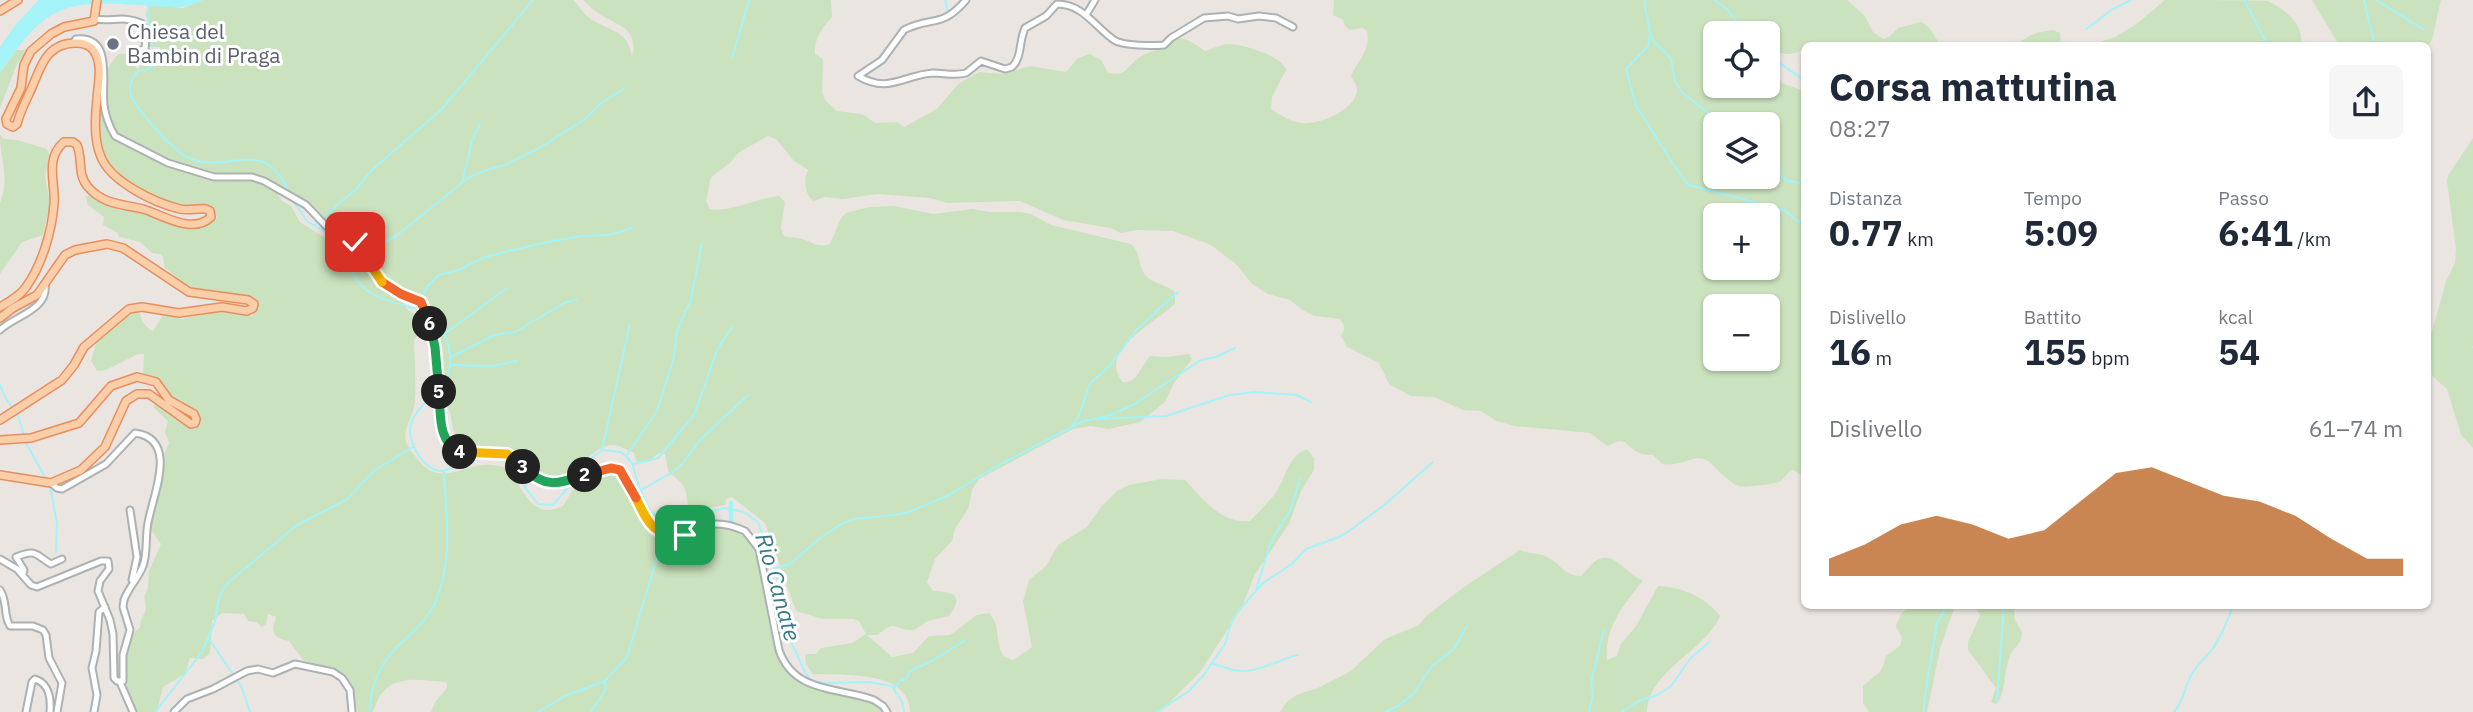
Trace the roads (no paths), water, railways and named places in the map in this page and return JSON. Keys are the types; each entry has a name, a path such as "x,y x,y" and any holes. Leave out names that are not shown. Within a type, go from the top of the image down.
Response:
{"main road":[{"path":"0,11 19,0"},
{"path":"0,307 24,290 42,252 50,231 54,204 52,170 58,148 64,142 77,145 83,180 105,201 146,210 179,223 205,221 211,217 210,211 205,208 178,208 124,185 105,165 99,154 96,119 99,75 97,58 89,46 72,43 60,47 43,60 20,110 18,124 13,127 8,125 6,119 21,88 24,65 31,51 62,28 96,18 97,0"},
{"path":"0,318 32,299 60,260 70,252 102,245 114,245 153,266 189,292 248,300 254,306 247,311 222,307 179,313 142,307 129,309 84,347 75,365 62,380 0,420"},
{"path":"0,440 31,438 79,423 111,386 137,377 156,382 169,400 196,417 195,423 191,424 149,394 137,394 127,401 105,447 81,470 50,484 0,475"}],"street":[{"path":"966,0 942,21 904,30 882,61 858,75 874,83 886,85 933,74 966,74 981,61 1005,69 1017,63 1025,28 1046,16 1057,4 1077,8 1114,40 1124,44 1164,45 1204,18 1228,16 1238,19 1259,16 1276,18 1293,27"},
{"path":"1086,15 1095,0"},
{"path":"96,18 123,19 143,24 146,41 145,48 141,50"},
{"path":"72,43 76,38 85,38 100,50 105,79 104,104 115,136 169,163 214,177 257,177 306,205 320,221 355,242 381,281 405,296 418,299 425,308 431,330 444,437 454,450 464,453 507,454 541,481 554,483 611,468 620,470 648,524 666,534 685,535 714,524 739,528 749,534 759,548 779,650 785,664 806,683 874,700 887,712"},
{"path":"0,330 33,309 45,292 45,284"},
{"path":"50,484 62,489 103,466 135,433 153,441 158,448 158,489 147,525 144,562 126,593 123,607 131,630 123,655 124,677 120,682"},
{"path":"130,510 137,557 130,587"},
{"path":"23,574 24,570 16,557 28,552 35,552 51,564 62,559"},
{"path":"0,559 23,574 31,585 40,587 51,580 89,568 101,561 108,561 110,569 98,586 113,634 114,678 120,682 134,712"},
{"path":"0,590 6,603 6,617 10,626 33,625 43,630 46,635 49,658 62,683 57,712"},
{"path":"94,712 97,695 92,668 99,612 105,607"},
{"path":"174,712 187,699 213,689 237,675 258,669 273,673 295,664 333,672 342,678 350,690 352,712"},
{"path":"26,712 31,683 35,679 42,682 48,691 50,712"}],"water":[{"path":"39,0 203,0 178,7 98,4 62,10 32,31 0,73 0,47 16,24"}],"waterway":[{"path":"315,224 442,109 533,0"},
{"path":"732,58 749,0"},
{"path":"945,0 948,12"},
{"path":"1644,0 1650,33 1648,46 1626,69 1636,106 1681,176 1689,185 1784,210 1801,224"},
{"path":"1714,0 1727,9 1736,21"},
{"path":"2086,29 2113,9 2131,0"},
{"path":"2244,0 2266,42"},
{"path":"2364,0 2374,42"},
{"path":"2376,0 2423,29"},
{"name":"Rio Canate","path":"148,4 155,62 149,69 138,71 131,82 130,91 146,118 191,159 206,162 258,160 269,165 279,175 289,193"},
{"path":"1650,34 1655,43 1671,58 1675,82 1683,93 1707,112"},
{"path":"1780,63 1801,78"},
{"path":"351,260 396,236 468,178 505,165 541,147 585,119 601,103 624,89"},
{"path":"462,183 472,141 480,124"},
{"path":"1780,174 1785,180 1801,183"},
{"name":"Rio Canate","path":"293,201 308,222 342,241 353,273 365,289 382,299 421,310"},
{"path":"417,309 427,287 438,275 459,270 485,257 581,236 610,235 632,228"},
{"path":"626,456 657,411 673,361 677,331 691,299 702,243"},
{"path":"443,335 507,288"},
{"path":"1072,426 1079,415 1090,384 1112,363 1137,329 1178,292"},
{"path":"451,357 495,335 515,332 564,303 577,299"},
{"name":"Rio Canate","path":"429,315 442,330 449,349 449,370 441,387"},
{"path":"602,450 630,324"},
{"path":"634,464 658,458 694,415 717,350 732,327"},
{"path":"776,568 790,564 840,525 853,519 909,512 949,495 1081,422 1110,415 1133,405 1201,360 1216,357 1235,348"},
{"path":"452,365 492,366 517,361"},
{"path":"0,385 12,407"},
{"name":"Rio Canate","path":"437,391 416,413 410,427 413,445 428,466 443,471 475,460 505,461 538,504 553,505 572,483"},
{"path":"1097,419 1166,416 1230,395 1254,392 1297,395 1311,402"},
{"path":"641,490 673,472 700,440 748,395"},
{"path":"18,415 24,435"},
{"path":"26,443 46,479"},
{"path":"155,712 202,652 215,621 223,589 229,582 297,525 346,500 375,470 413,447"},
{"name":"Rio Canate","path":"576,475 583,464 602,450 621,452 632,463 650,511 659,518 680,520 725,508 744,512 758,522 789,612 790,639 810,680 822,683 868,682 892,686 902,702 904,712"},
{"path":"1157,712 1189,691 1203,676 1225,644 1232,621 1239,610 1263,583 1292,564 1306,549 1349,531 1383,506 1433,462"},
{"path":"369,712 374,684 382,667 392,652 427,616 440,589 447,539 444,471"},
{"path":"1256,590 1271,541 1290,511 1300,479"},
{"path":"50,487 57,523 56,552"},
{"name":"Rio Canate","path":"731,503 731,521"},
{"path":"538,712 565,696 605,681 627,657 662,541 671,520"},
{"path":"1924,712 1937,623 1945,609"},
{"path":"1997,700 2004,609"},
{"path":"2174,712 2193,672 2211,651 2232,609"},
{"path":"1386,712 1413,694 1432,666 1454,649 1467,626"},
{"path":"1589,712 1593,694 1591,683 1604,629"},
{"path":"209,639 232,673"},
{"path":"894,688 906,679 910,671 964,641"},
{"path":"1622,712 1638,701 1656,696 1671,686 1690,659 1709,642"},
{"path":"1213,664 1245,671 1259,669 1298,655"},
{"path":"237,680 250,712"},
{"path":"591,712 606,689 605,683"}],"place":[{"name":"Chiesa del Bambin di Praga","path":"113,44"}]}
